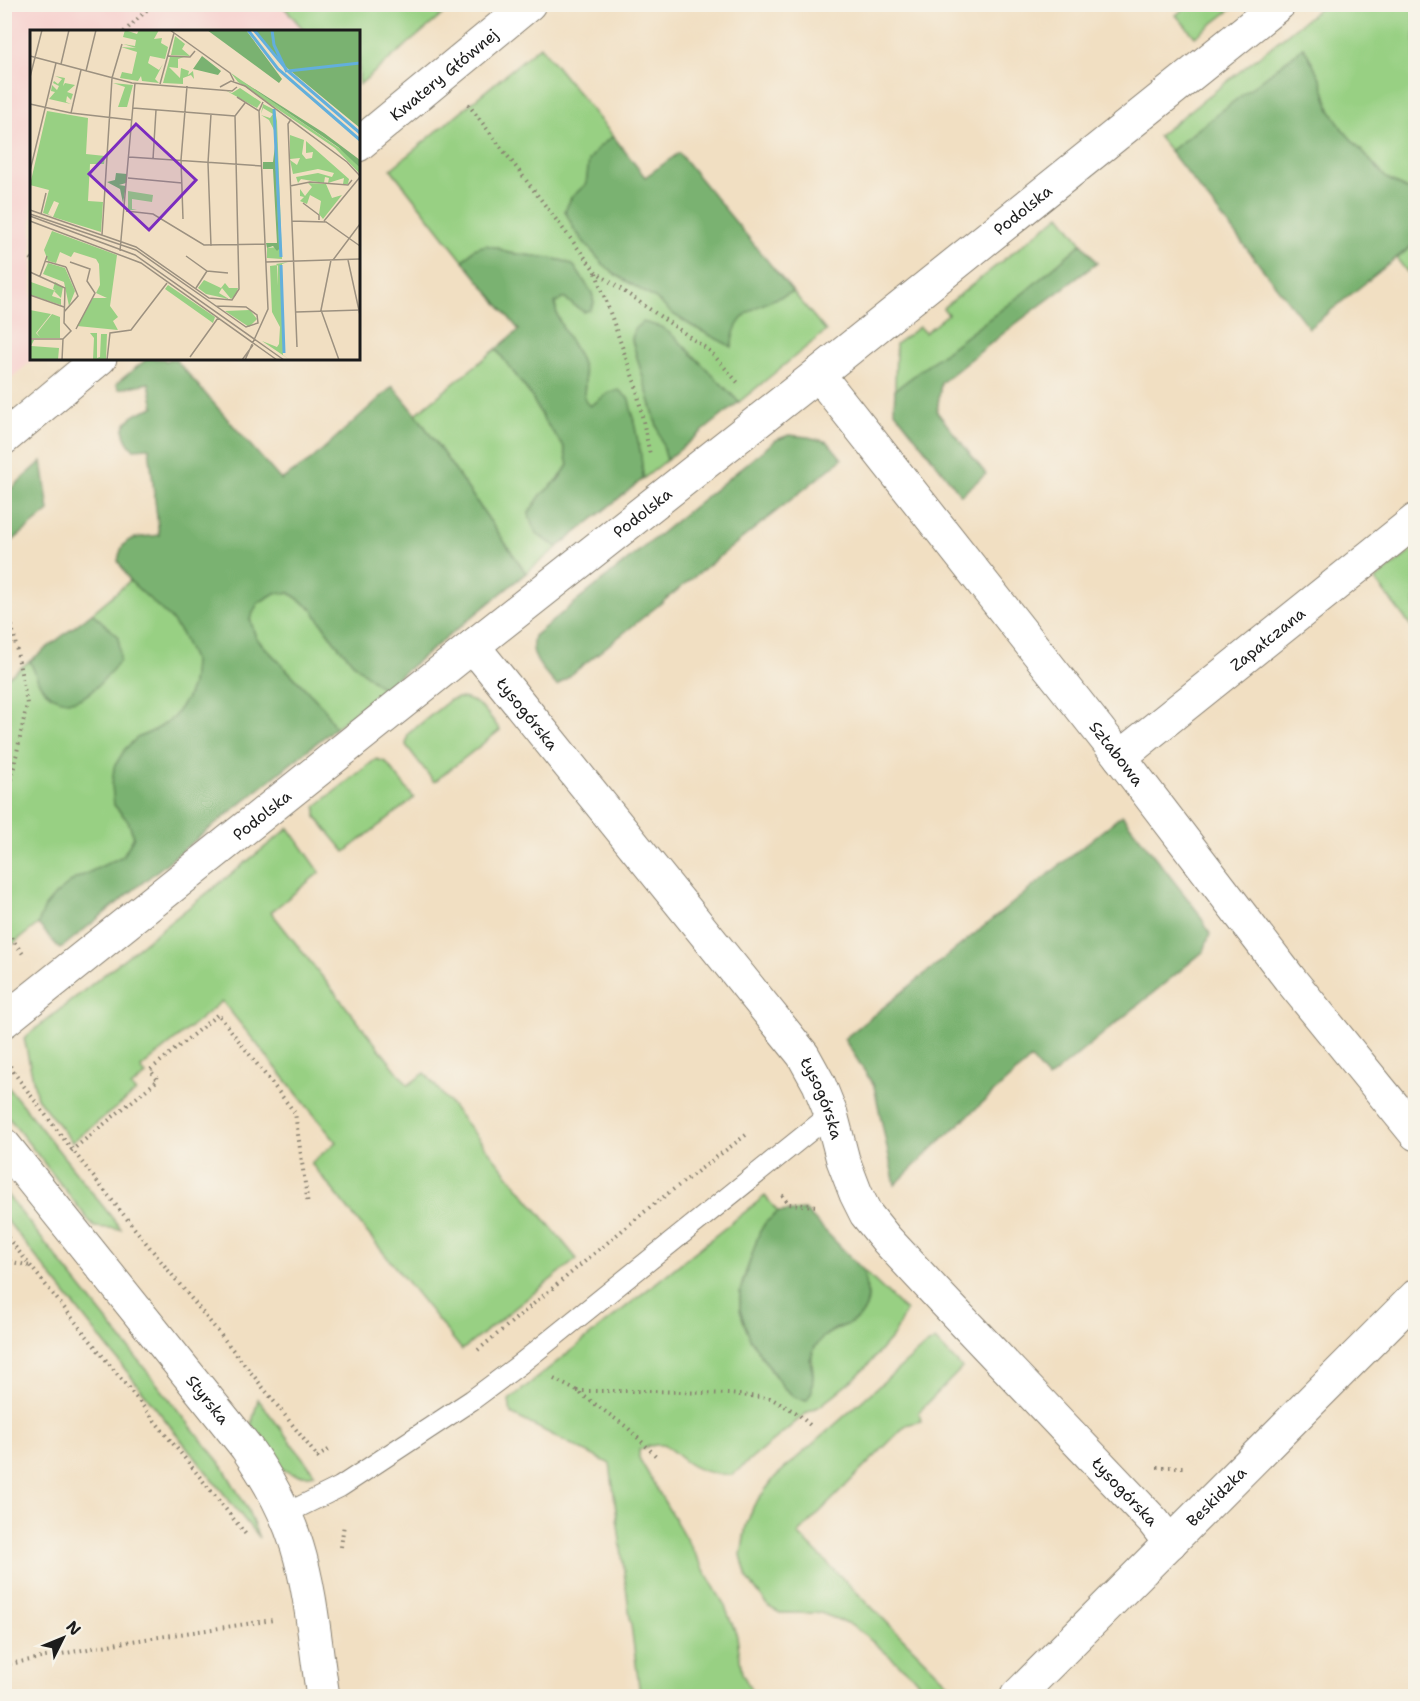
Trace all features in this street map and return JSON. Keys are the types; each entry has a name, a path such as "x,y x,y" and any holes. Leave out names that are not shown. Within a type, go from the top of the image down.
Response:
{"street":[{"name":"Kwatery Głównej","path":"360,143 529,4"},
{"name":"Podolska","path":"4,1021 1279,4"},
{"path":"4,438 98,360"},
{"name":"Sztabowa","path":"818,374 1120,757 1289,978 1416,1134"},
{"name":"Zapałczana","path":"1120,757 1416,520"},
{"name":"Łysogórska","path":"473,646 803,1055 819,1084 831,1114 843,1160 866,1214 910,1265 1153,1521 1170,1543"},
{"name":"Styrska","path":"4,1145 260,1467 285,1514 297,1545 306,1581 323,1696"},
{"name":"Beskidzka","path":"1017,1696 1416,1296"}],"lane":[{"path":"285,1514 340,1487 472,1401 831,1114"}],"path":[{"path":"126,30 153,4"},
{"path":"465,100 596,272 636,386 660,500"},
{"path":"596,272 710,351 766,415"},
{"path":"4,815 27,704 9,610"},
{"path":"71,1151 158,1080 150,1070 218,1014 295,1113 308,1205"},
{"path":"4,1057 71,1151 200,1309 340,1487"},
{"path":"469,1357 654,1204 750,1132"},
{"path":"741,1139 789,1204 825,1206"},
{"path":"4,1233 253,1544"},
{"path":"4,1260 31,1267"},
{"path":"519,1365 548,1375 576,1391 628,1428 656,1456"},
{"path":"576,1391 653,1391 770,1398 797,1413 812,1428"},
{"path":"317,1457 337,1445"},
{"path":"1154,1467 1196,1467"},
{"path":"4,1665 119,1643 284,1619"}],"shaded area":[{"path":"5,5 282,5 304,30 30,30 30,360 33,360 5,383"}],"green space":[{"path":"1190,4 1237,5 1195,37 1176,15"},
{"path":"282,5 454,5 360,84 360,30 304,30"},
{"path":"1324,5 1415,5 1415,194 1386,178 1343,130 1330,110 1321,80 1304,47 1170,151 1158,136"},
{"path":"540,46 613,136 598,148 590,160 586,184 571,198 565,211 574,229 602,263 616,275 656,299 673,314 732,346 735,328 747,313 793,292 826,331 739,402 676,338 634,329 632,340 667,460 643,479 633,414 600,400 590,406 587,403 584,397 585,378 580,358 556,312 555,303 563,298 584,312 594,304 592,293 574,266 564,261 509,253 498,248 474,249 463,261 391,169"},
{"path":"1304,47 1321,80 1330,110 1343,130 1386,178 1416,194 1415,243 1309,328 1170,151"},
{"path":"613,136 645,177 679,153 793,292 761,305 744,317 733,335 732,347 692,326 673,314 656,299 616,275 602,263 574,229 565,211 571,198 586,184 589,160 598,148"},
{"path":"1060,215 1082,243 1026,291 895,390 896,344 919,327 925,333 948,314 943,308"},
{"path":"1082,243 1097,263 941,383 937,412 986,474 961,495 894,410 895,390 1026,291"},
{"path":"1415,243 1415,282 1397,259"},
{"path":"486,245 509,253 564,261 574,266 592,293 594,303 590,310 584,312 564,298 555,303 559,321 583,367 585,401 590,406 610,392 619,390 629,399 641,455 643,479 558,547 538,534 532,525 529,513 541,495 559,479 568,465 564,447 544,420 530,394 496,349 519,330 463,261 474,249"},
{"path":"643,322 661,327 676,338 739,402 667,460 632,340 634,329"},
{"path":"496,349 530,394 544,420 564,447 568,465 559,479 541,495 529,513 538,534 558,547 526,573 416,414"},
{"path":"146,360 176,360 281,480 310,461 393,386 416,414 526,573 383,689 355,665 334,641 312,609 290,593 275,593 258,603 250,619 256,638 324,708 335,728 60,949 38,924 45,907 55,895 75,879 123,856 134,837 128,821 114,805 112,785 114,767 125,749 137,738 173,718 187,698 192,684 194,662 181,633 171,619 130,581 118,561 120,552 127,542 132,539 159,535 149,448 133,449 124,433 124,427 132,417 154,407 149,383 119,389 116,384"},
{"path":"789,435 828,442 842,459 557,686 535,657 534,636 776,440"},
{"path":"42,461 49,511 5,547 5,494"},
{"path":"1415,548 1415,631 1375,580"},
{"path":"130,581 165,612 182,633 194,663 189,693 173,718 137,738 114,805 128,821 134,837 123,856 102,867 45,907 38,924 5,950 4,680 30,661 40,684 119,637 92,613"},
{"path":"275,593 289,593 312,609 334,641 355,665 383,689 335,728 324,708 256,638 250,619 258,603"},
{"path":"92,613 119,637 120,661 84,697 73,701 56,698 39,683 30,661"},
{"path":"458,698 478,704 500,730 434,782 406,745 408,734 450,700"},
{"path":"376,759 386,762 414,798 345,852 316,817 316,806"},
{"path":"1122,815 1198,912 1210,934 1204,951 1048,1079 1031,1059 895,1185 874,1086 844,1039"},
{"path":"289,828 320,872 271,912 408,1085 425,1073 577,1259 462,1350 311,1163 336,1142 222,1001 141,1068 146,1075 131,1087 136,1092 72,1142 37,1098 24,1038"},
{"path":"4,1083 121,1229 94,1227 5,1113"},
{"path":"4,1191 223,1467 247,1508 259,1538 5,1218"},
{"path":"765,1196 778,1212 763,1228 758,1238 742,1285 741,1314 753,1343 785,1389 807,1400 813,1377 812,1354 816,1345 822,1338 855,1320 866,1307 868,1294 863,1270 906,1311 894,1335 855,1378 820,1406 808,1412 732,1475 697,1468 665,1446 655,1445 639,1450 639,1458 724,1604 737,1636 742,1673 752,1691 758,1696 638,1696 640,1694 610,1464 511,1414 509,1400"},
{"path":"805,1210 863,1270 868,1297 866,1308 860,1317 823,1337 815,1347 810,1360 813,1375 812,1391 807,1400 796,1398 783,1387 750,1339 740,1310 740,1292 759,1233 765,1223 778,1212"},
{"path":"935,1340 962,1368 919,1412 921,1421 906,1425 798,1534 961,1696 925,1696 916,1679 849,1624 821,1613 780,1613 769,1607 747,1578 741,1555 746,1526 754,1505 775,1477 921,1349"},
{"path":"258,1399 315,1474 293,1474 284,1470 263,1448 250,1430"}]}
